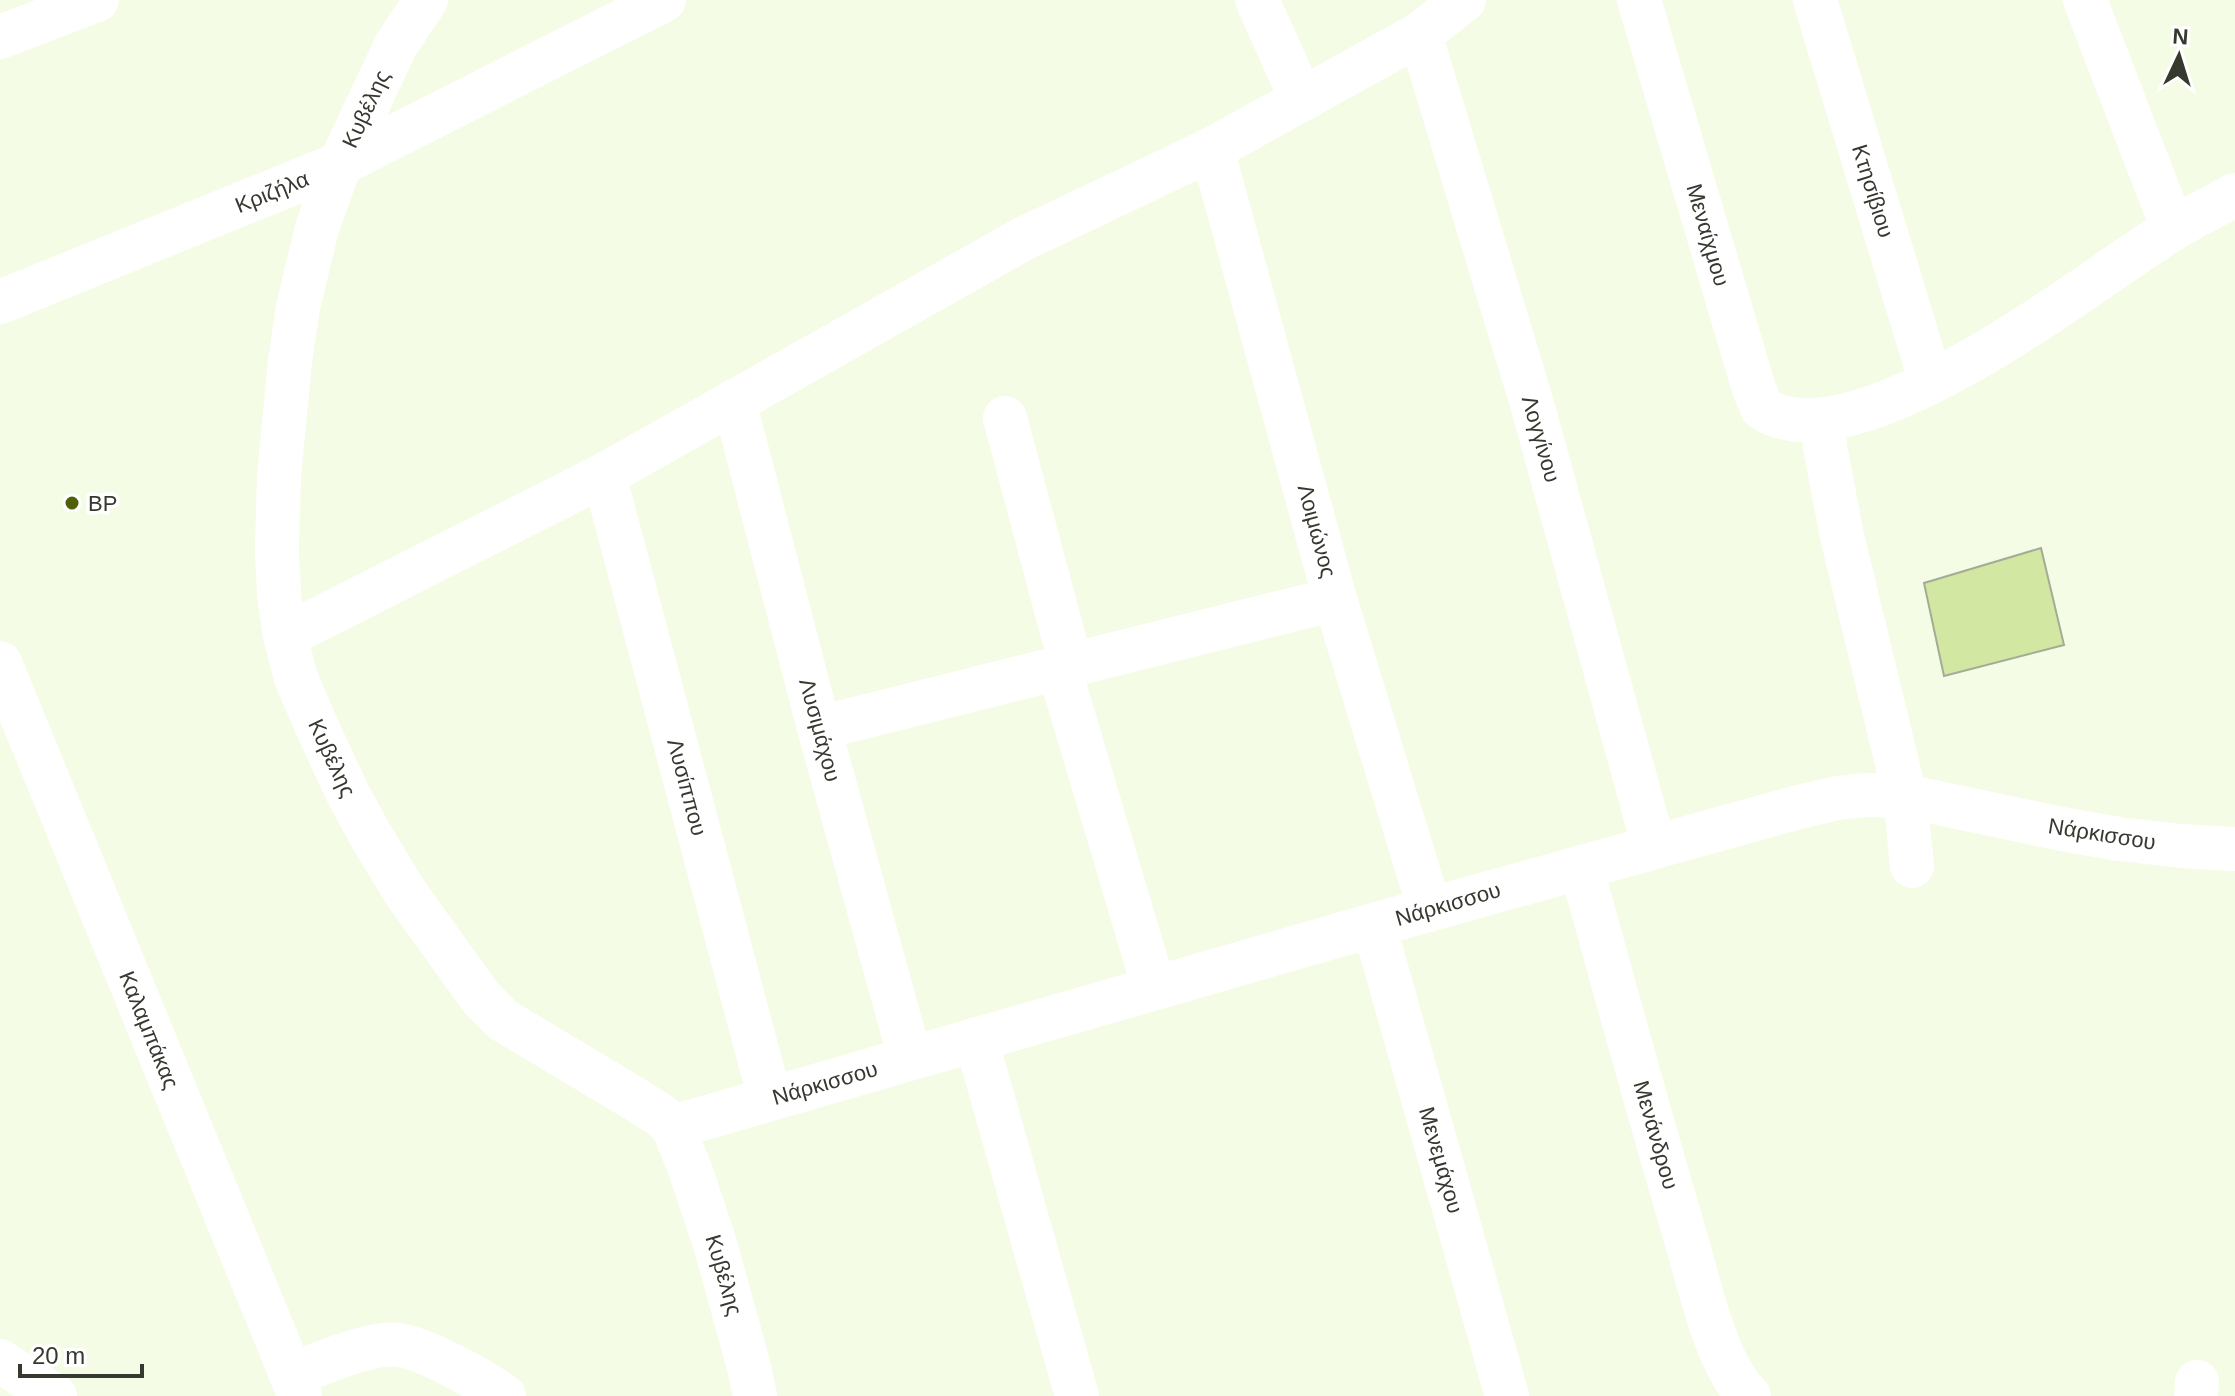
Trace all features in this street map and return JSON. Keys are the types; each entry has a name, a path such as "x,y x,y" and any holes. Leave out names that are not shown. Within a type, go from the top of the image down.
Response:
{"street":[{"path":"0,37 97,0"},
{"name":"Κυβέλης","path":"426,0 396,45 340,164 317,228 298,307 279,475 277,550 285,636 296,678 311,714 363,822 405,892 481,998 503,1020 635,1099 673,1127 715,1244 755,1396"},
{"name":"Κριζήλα","path":"0,302 340,164 664,0"},
{"path":"1257,0 1302,100"},
{"path":"285,636 604,475 1023,239 1212,149 1420,34 1464,0"},
{"name":"Μεναίχμου","path":"1639,0 1757,398 1762,408 1778,416 1823,420 1874,407 1931,382 2063,304 2173,229 2235,195"},
{"name":"Κτησίβιου","path":"1815,0 1931,382"},
{"path":"2085,0 2173,229"},
{"name":"Λογγίνου","path":"1420,34 1532,404 1654,847"},
{"name":"Λοιμώνος","path":"1212,149 1335,599 1430,910"},
{"name":"Λυσιμάχου","path":"734,401 819,728 910,1058"},
{"path":"1005,418 1065,666 1154,988"},
{"path":"1823,420 1842,536 1905,796 1912,866"},
{"name":"Λυσίππου","path":"604,475 770,1099"},
{"path":"819,728 1335,599"},
{"name":"Καλαμπάκας","path":"5,692 296,1386"},
{"name":"Νάρκισσου","path":"673,1127 1374,925 1837,798 1905,796 2119,839 2235,849"},
{"name":"Μενάνδρου","path":"1581,867 1716,1340 1736,1382 1749,1396"},
{"name":"Μενεμάχου","path":"1374,925 1507,1396"},
{"path":"976,1039 1077,1396"},
{"path":"296,1386 364,1349 397,1345 437,1358 504,1396"},
{"path":"0,1361 55,1396"}],"building":[{"path":"2041,548 2064,645 1944,676 1924,583"}],"place":[{"name":"BP","path":"72,503"}]}
